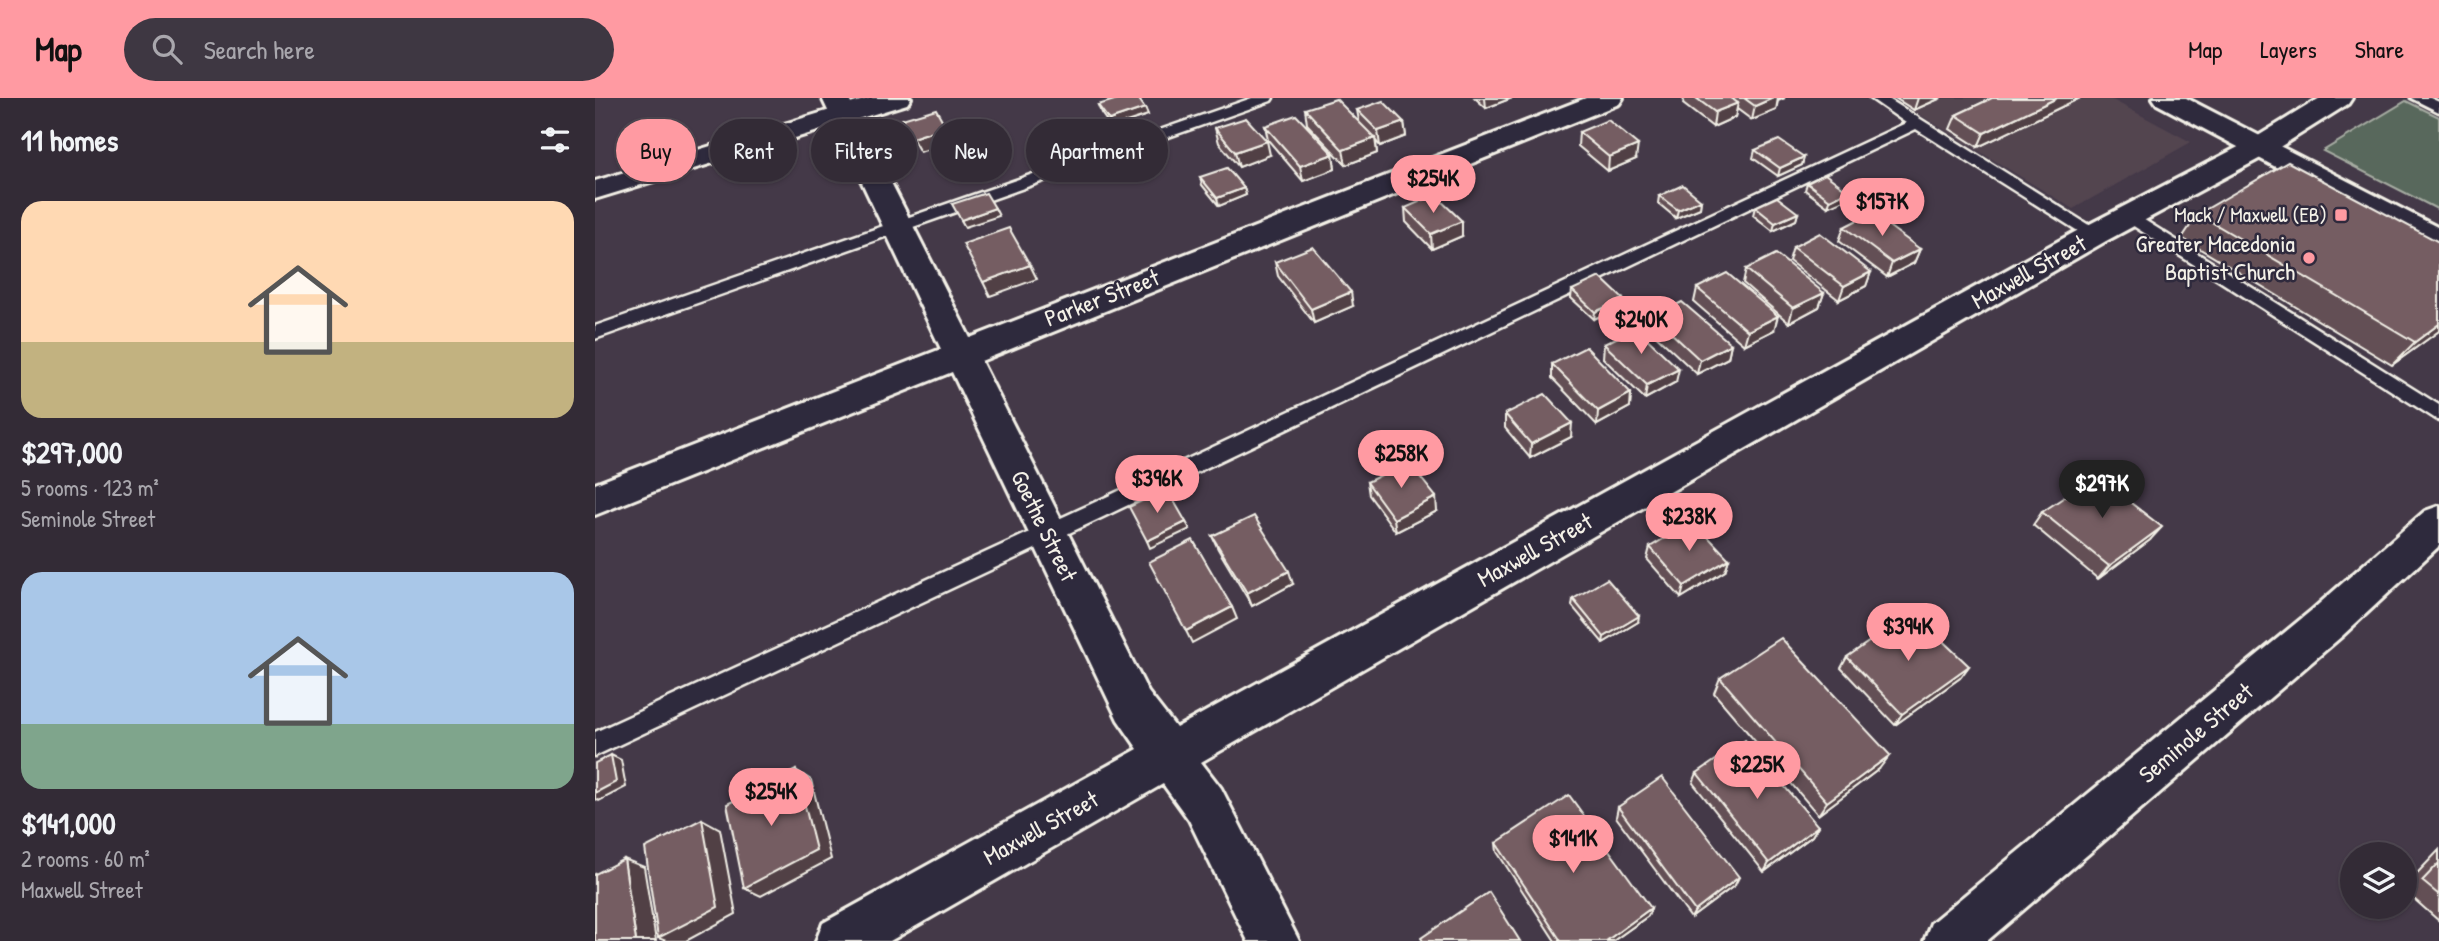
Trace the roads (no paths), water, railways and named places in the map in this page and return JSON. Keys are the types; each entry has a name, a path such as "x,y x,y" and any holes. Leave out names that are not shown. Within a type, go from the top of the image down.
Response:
{"street":[{"path":"595,190 839,106 898,98"},
{"name":"Parker Street","path":"595,500 1610,98"},
{"path":"2166,98 2439,241"},
{"name":"Maxwell Street","path":"841,941 2095,234 2260,147 2339,98"},
{"name":"Goethe Street","path":"839,106 1133,706 1208,810 1274,941"},
{"name":"Seminole Street","path":"1949,941 2327,623 2439,522"}],"lane":[{"path":"595,333 1266,98"},
{"path":"1877,98 2095,234"},
{"path":"2418,98 2439,107"},
{"path":"595,744 1917,123"},
{"path":"2130,216 2439,414"}],"place":[{"name":"Mack / Maxwell (EB)","path":"2341,215"},
{"name":"Greater Macedonia Baptist Church","path":"2309,258"}]}
